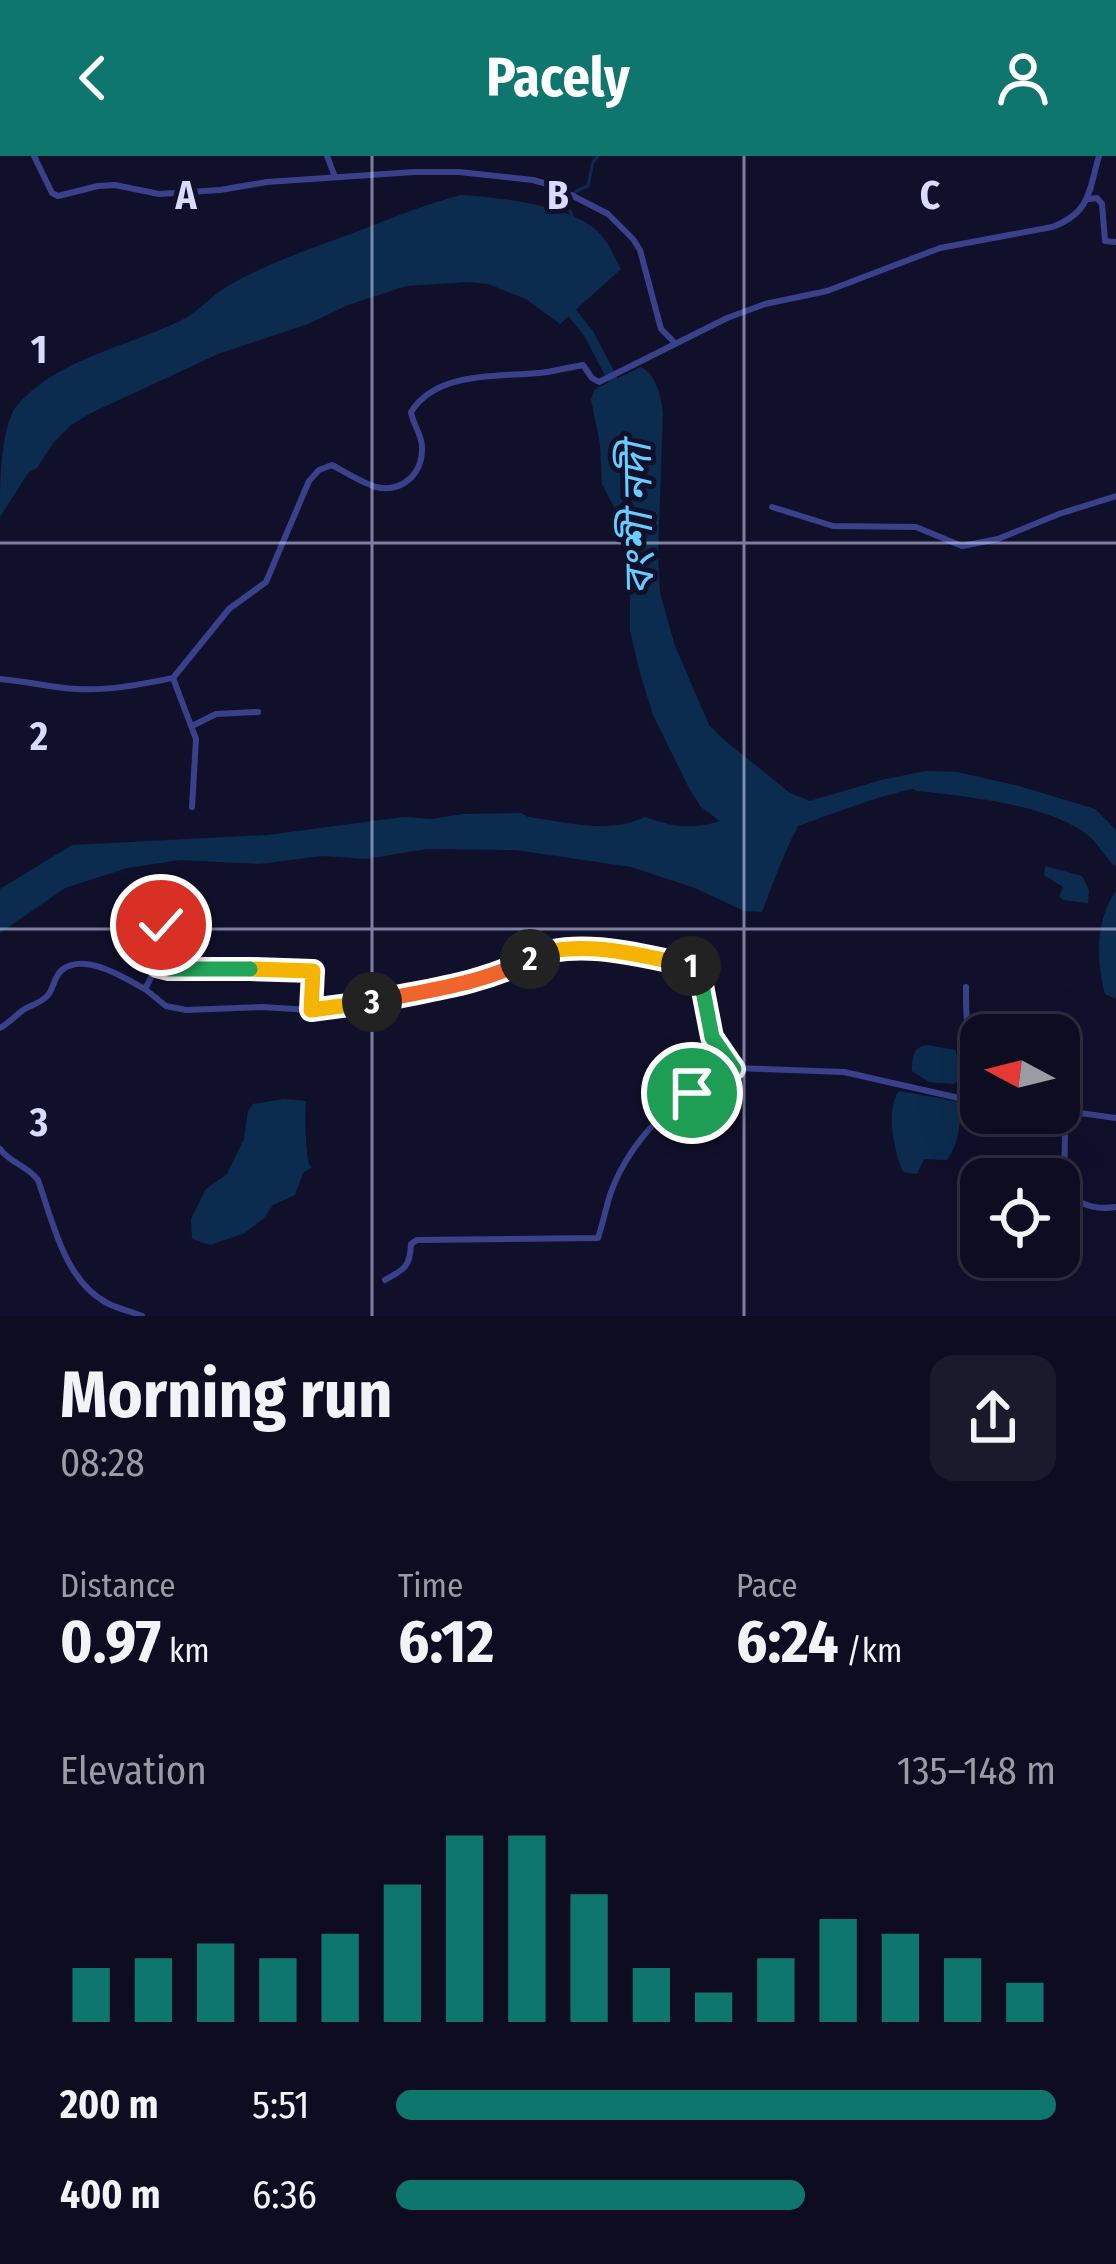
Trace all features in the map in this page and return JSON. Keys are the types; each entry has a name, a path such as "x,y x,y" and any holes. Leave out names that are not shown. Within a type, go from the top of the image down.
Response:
{"street":[{"path":"34,156 52,193 58,196 98,186 159,194 335,176 433,172 512,176 554,186 614,219 634,239 662,329 676,342"},
{"path":"327,156 335,176"},
{"path":"172,678 229,608 266,582 309,481 319,470 332,464 374,487 397,486 413,478 423,452 411,412 418,401 452,382 583,365 596,382 765,304 827,290 940,248 1062,224 1089,199 1099,156"},
{"path":"1089,199 1097,198 1102,204 1105,241 1116,242"},
{"path":"772,506 832,526 916,526 962,546 998,539 1116,496"},
{"path":"0,679 80,689 140,686 172,678"},
{"path":"172,678 196,739 192,807"},
{"path":"192,726 216,714 258,712"},
{"path":"145,988 166,941 162,911"},
{"path":"0,1028 42,1001 65,968 82,964 145,988 166,1006 311,1010 458,986 505,972 547,951 601,950 696,967 712,1037 734,1069"},
{"path":"157,966 313,971 311,1010"},
{"path":"966,987 967,1014"},
{"path":"385,1280 406,1268 411,1244 417,1240 598,1238 611,1191 632,1150 671,1106 734,1069 844,1072 960,1098"},
{"path":"1080,1113 1116,1118"},
{"path":"1065,1134 1064,1188 1075,1199 1100,1209 1116,1207"},
{"path":"0,1148 6,1158 38,1180 67,1259 79,1278 105,1302 142,1316"}],"water":[{"path":"461,195 535,205 574,217 601,235 621,269 560,324 526,299 488,284 406,286 218,354 71,425 28,473 0,517 9,421 14,409 50,377 184,319 222,290 272,264"},
{"path":"641,367 654,381 663,413 660,593 675,646 709,725 790,793 810,801 926,771 957,772 1095,809 1116,830 1116,866 1091,828 1057,811 1005,797 913,789 798,826 762,912 744,911 695,888 631,867 516,850 426,849 367,859 322,856 259,864 180,860 127,868 65,888 0,933 0,889 72,845 267,835 463,814 521,813 602,826 645,817 682,826 720,821 701,807 690,790 653,715 630,630 630,571 622,523 602,484 591,399 595,389"},
{"path":"1045,866 1082,876 1089,890 1088,903 1059,897 1063,887 1044,875"},
{"path":"1116,891 1116,999 1105,994 1099,955 1104,915"},
{"path":"927,1045 955,1050 959,1080 954,1084 929,1082 912,1071 914,1054"},
{"path":"899,1091 959,1104 958,1133 947,1160 924,1159 917,1174 903,1172 894,1142"},
{"path":"306,1101 312,1167 303,1173 295,1195 273,1205 245,1233 210,1245 192,1239 191,1219 206,1189 227,1174 244,1139 248,1111 253,1104"}],"waterway":[{"path":"573,218 567,204 576,191 588,186 598,156"},
{"name":"বংশী নদী","path":"565,304 589,334 615,384"},
{"name":"বংশী নদী","path":"918,786 1009,799 1055,812 1092,832 1116,861"}],"route":[{"path":"161,925 166,941 157,966 313,971 311,1010 458,986 505,972 547,951 601,950 696,967 712,1037 734,1069 692,1093"}]}
